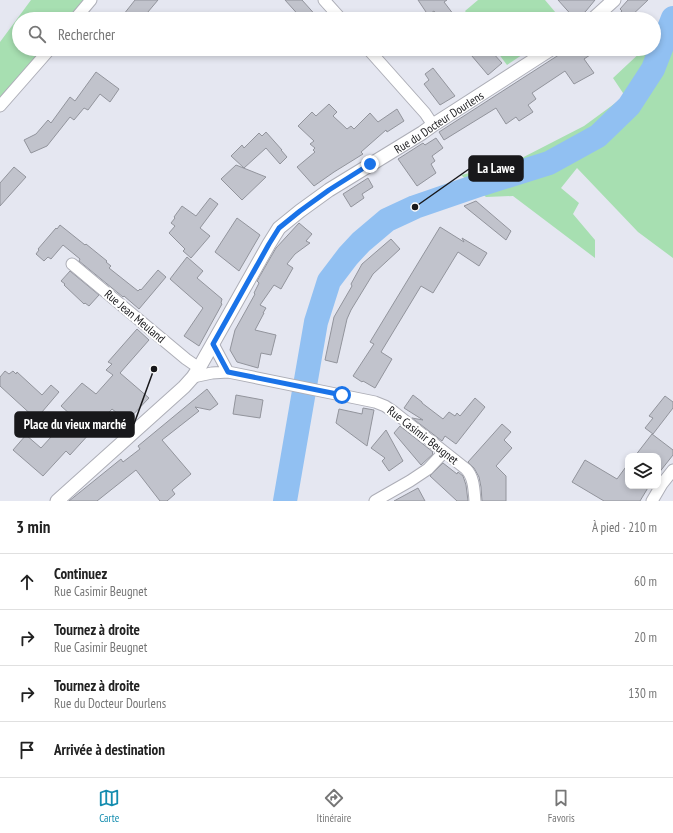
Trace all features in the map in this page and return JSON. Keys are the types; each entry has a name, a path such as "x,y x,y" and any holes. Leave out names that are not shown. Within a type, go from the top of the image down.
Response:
{"street":[{"path":"81,12 91,0"},
{"path":"324,0 335,12"},
{"path":"602,12 614,0"},
{"path":"0,106 44,56"},
{"path":"374,56 425,113 433,125"},
{"name":"Rue du Docteur Dourlens","path":"57,501 172,397 196,373 279,228 329,190 422,133 540,56"},
{"name":"Rue Jean Meuland","path":"72,264 186,359 196,373"},
{"path":"213,344 228,372"},
{"name":"Rue Casimir Beugnet","path":"196,373 228,372 375,402 385,406 469,472 472,478 475,501"},
{"path":"374,501 410,482 428,469 444,452"},
{"path":"652,501 662,484 673,470"}],"green space":[{"path":"31,0 91,0 81,12 22,12"},
{"path":"478,0 545,0 555,12 466,12 465,11"},
{"path":"673,13 673,258 638,232 577,168 561,188 579,203 573,214 595,240 595,258 513,196 486,197 461,175 512,163 584,126 625,96 613,78 637,56 661,56 661,31"},
{"path":"12,26 12,56 44,56 0,106 0,42"},
{"path":"500,56 520,56 507,65"}],"building":[{"path":"135,0 158,0 148,12 126,12"},
{"path":"285,0 302,0 313,12 296,12"},
{"path":"418,0 447,0 444,2 452,12 434,11 426,12"},
{"path":"558,0 595,0 585,12 569,12"},
{"path":"628,0 648,0 635,12 621,12 622,11 620,9"},
{"path":"472,56 496,56 502,63 488,75"},
{"path":"557,56 588,56 584,59 594,73 574,84 565,71 532,93 536,99 528,105 533,112 519,121 516,117 506,124 496,108 444,140 439,132"},
{"path":"433,68 455,96 440,105 424,84 429,80 425,74"},
{"path":"96,72 119,89 110,102 100,94 88,110 84,108 74,120 70,117 47,146 31,153 24,140 36,134 48,120 51,123 70,97 75,101"},
{"path":"329,104 337,112 333,116 347,129 351,126 354,129 370,113 378,122 397,109 404,121 387,132 386,130 361,152 363,154 314,186 297,167 315,152 313,150 315,148 310,144 314,141 298,126 312,112 316,116"},
{"path":"266,132 287,157 280,164 266,148 244,168 231,156 242,145 244,148 259,133 262,136"},
{"path":"436,138 443,148 432,156 435,161 431,164 436,173 417,186 398,159 423,143 425,145"},
{"path":"236,165 266,177 242,200 221,179"},
{"path":"14,167 26,177 0,206 0,183"},
{"path":"368,178 373,187 362,194 364,198 351,207 343,194"},
{"path":"210,198 218,204 200,228 210,236 191,258 183,251 185,249 169,233 175,226 171,223 182,206 196,216"},
{"path":"476,201 511,231 506,240 464,206"},
{"path":"237,218 260,235 239,271 215,252"},
{"path":"299,223 312,234 306,241 310,243 295,254 287,264 293,268 281,289 274,285 260,305 266,308 255,330 276,335 271,355 261,353 258,368 237,362 230,350 235,330 255,294 254,293 259,283 257,281 276,248"},
{"path":"60,225 107,261 106,262 111,266 109,268 138,291 140,289 141,290 158,270 166,277 139,309 79,261 80,259 63,245 51,259 48,257 44,261 36,254 39,250 38,249"},
{"path":"440,227 464,242 462,238 487,253 479,266 458,252 433,293 421,286 381,352 392,359 375,388 353,376 374,344 370,342"},
{"path":"391,239 400,249 373,274 351,310 347,319 337,363 325,360 334,317 352,286 351,284 362,264"},
{"path":"187,257 203,271 197,278 222,299 222,304 199,346 184,336 203,308 170,279"},
{"path":"70,271 99,295 89,306 85,303 84,304 61,281"},
{"path":"137,329 149,340 120,373 149,398 127,421 112,409 70,455 66,451 43,476 13,450 26,435 41,448 71,415 61,406 82,383 96,394 113,375 106,370 112,364 108,362"},
{"path":"5,371 9,374 13,371 16,374 17,372 42,395 51,385 59,392 36,419 0,386 0,377"},
{"path":"207,389 218,404 210,410 195,407 199,411 162,440 191,474 172,490 175,494 167,501 160,501 136,470 97,501 69,501 121,459 123,462 140,449 138,446"},
{"path":"236,395 263,400 260,418 233,414"},
{"path":"413,395 443,419 449,412 455,416 457,413 460,416 475,398 485,407 456,444 445,436 442,441 412,418 423,420 404,408"},
{"path":"665,396 673,402 673,408 653,434 645,428 653,418 649,416"},
{"path":"363,408 374,410 367,446 336,423 339,409 362,414"},
{"path":"502,424 511,432 504,440 512,448 496,466 506,476 506,501 482,501 479,477 474,468 468,462"},
{"path":"400,426 433,452 433,454 421,465 394,433"},
{"path":"386,430 403,461 389,471 382,461 385,458 371,448"},
{"path":"652,434 673,450 673,455 661,470 661,453 637,453"},
{"path":"585,460 617,479 625,468 625,489 647,489 640,501 604,501 572,482"},
{"path":"443,463 457,474 458,472 463,476 468,501 457,501 430,476"},
{"path":"418,488 425,501 394,501"}],"waterway":[{"path":"661,49 673,18"},
{"path":"285,501 316,322 329,281 348,256 361,242 387,220 415,207 549,163 598,136 629,106 653,69 658,56"}],"place":[{"name":"La Lawe","path":"415,207"},
{"name":"Place du vieux marché","path":"154,369"}],"route":[{"path":"342,395 228,372 213,344 279,228 329,190 370,164"}]}
